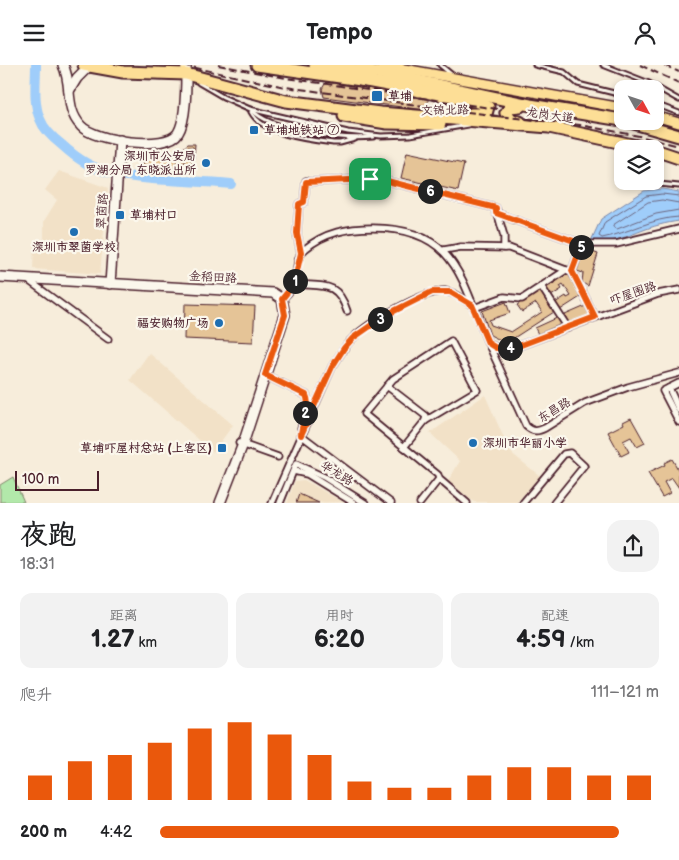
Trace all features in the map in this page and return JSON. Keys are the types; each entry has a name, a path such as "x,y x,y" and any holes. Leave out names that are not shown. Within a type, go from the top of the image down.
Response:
{"highway":[{"name":"文锦北路","path":"87,65 123,73 186,70 328,113 387,123 454,124 487,122"},
{"name":"文锦北路","path":"256,65 484,96"},
{"path":"316,65 376,72 484,96"},
{"path":"361,80 479,102 487,105 489,109 486,114 481,115 416,110 362,111"},
{"name":"龙岗大道","path":"484,96 614,119"},
{"name":"文锦北路","path":"286,101 362,111 444,117"},
{"path":"530,105 510,107 506,113 512,120 536,125"},
{"name":"龙岗大道","path":"444,117 536,125 616,140"},
{"path":"659,130 679,136"},
{"path":"664,153 679,158"}],"main road":[{"name":"龙岗大道","path":"382,65 614,107"},
{"path":"664,119 679,123"}],"street":[{"path":"63,65 67,74 71,108 77,121 87,131 99,137 118,155"},
{"path":"68,94 87,65"},
{"path":"99,137 162,142 176,136 183,121 186,70"},
{"name":"翠茵路","path":"110,284 120,140"},
{"path":"220,503 285,315 282,299 294,284 301,253 297,233 299,204 304,202 306,182 370,179 387,181 496,208 504,236 504,248"},
{"path":"496,213 582,244 616,244 679,229"},
{"path":"301,253 318,239 332,233 361,228 382,228 414,233 444,250 460,275 488,343"},
{"path":"473,307 504,297 522,299 569,271 582,244"},
{"path":"444,250 461,247 509,248 569,271 595,317"},
{"name":"金稻田路","path":"0,277 273,293 282,299"},
{"path":"27,278 108,339"},
{"path":"294,284 333,287 342,297 347,311"},
{"path":"541,286 568,328"},
{"name":"吓屋围路","path":"488,343 496,348 513,348 658,294 679,290"},
{"path":"272,503 332,367 344,348 366,328 432,292 450,292 473,307"},
{"path":"404,447 425,421 477,390 451,341 393,379 364,414 404,447 438,475 439,479 467,503"},
{"name":"东昌路","path":"488,343 526,426 532,431 545,428 585,403 628,387 679,373"},
{"path":"265,375 306,395 308,405 301,428 301,435"},
{"path":"666,389 679,383"},
{"path":"387,386 426,416 425,421"},
{"path":"666,389 679,410"},
{"path":"666,389 679,422"},
{"path":"301,435 391,503"},
{"path":"241,444 278,457"},
{"path":"214,503 241,444"},
{"path":"523,503 564,454 570,453 584,466 554,503"},
{"name":"华龙路","path":"354,503 307,474 294,471 296,464 324,477 365,503"},
{"path":"280,503 294,471"},
{"path":"420,503 439,479"}],"lane":[{"path":"440,65 463,81"},
{"path":"535,65 564,72 578,83 614,93"},
{"path":"603,65 649,83 679,100"},
{"path":"186,70 223,97 250,109 337,130 381,136"},
{"path":"664,107 679,113"},
{"path":"250,109 261,119 273,124 327,136 357,138 410,135 487,122"},
{"path":"250,109 259,122 274,131 334,143 357,138"},
{"path":"664,184 679,186"}],"shaded area":[{"name":"深圳市翠菌学校","path":"59,171 108,188 100,274 33,269 34,244 44,244 44,221 57,200 45,190"},
{"path":"149,353 233,425 213,452 130,380"},
{"name":"深圳市华丽小学","path":"485,395 510,452 540,476 517,502 474,502 448,481 460,461 430,433"},
{"path":"304,480 343,502 287,503 295,481"}],"green space":[{"path":"13,477 24,502 0,502 0,485"}],"water":[{"path":"664,189 679,192 679,221 618,239 600,242 591,241 601,219 644,191"}],"building":[{"path":"326,82 428,97 428,102 425,110 324,97 322,89"},
{"path":"188,144 195,144 193,170 143,166 143,153 175,155"},
{"path":"188,147 193,147 190,170 176,169 176,162 185,163"},
{"path":"407,152 464,164 458,191 401,178"},
{"path":"587,250 598,254 588,286 582,283 583,273 577,271 583,251 586,252"},
{"path":"568,274 582,296 560,310 555,303 566,296 567,298 571,296 563,284 560,286 562,289 551,296 546,288"},
{"path":"540,290 554,312 506,343 490,335 482,311 506,302 510,313 489,320 491,325 511,332 542,312 536,303 522,312 517,305"},
{"name":"福安购物广场","path":"185,304 255,306 253,342 184,339"},
{"path":"588,305 592,315 568,324 565,315"},
{"path":"559,317 562,324 538,334 535,328"},
{"path":"631,418 645,443 637,447 631,437 623,441 629,452 621,456 608,432"},
{"path":"672,459 679,471 679,488 672,478 664,482 670,493 662,497 648,473 665,465 664,463"},
{"path":"299,494 319,503 296,503"}],"waterway":[{"path":"36,65 36,99 42,123 52,137 72,154 95,168 137,178 231,184"}],"railway":[{"path":"182,65 285,87 498,116 580,125 679,146"},
{"path":"218,65 286,78 497,109"},
{"path":"640,65 679,83"},
{"path":"664,65 679,72"}],"place":[{"name":"草埔","path":"377,96"},
{"name":"草埔地铁站 ⑦","path":"254,130"},
{"name":"深圳市公安局 罗湖分局 东晓派出所","path":"206,163"},
{"name":"草埔村口","path":"120,215"},
{"name":"深圳市翠菌学校","path":"74,232"},
{"name":"福安购物广场","path":"219,323"},
{"name":"深圳市华丽小学","path":"473,443"},
{"name":"草埔吓屋村总站 (上客区)","path":"222,448"}],"route":[{"path":"370,179 387,181 496,208 496,213 582,244 572,271 595,317 513,348 496,348 488,343 472,305 450,292 432,292 386,315 353,338 332,367 301,435 301,428 308,405 306,395 265,375 285,315 282,299 294,284 301,253 297,233 299,204 304,202 306,182 370,179"}]}
